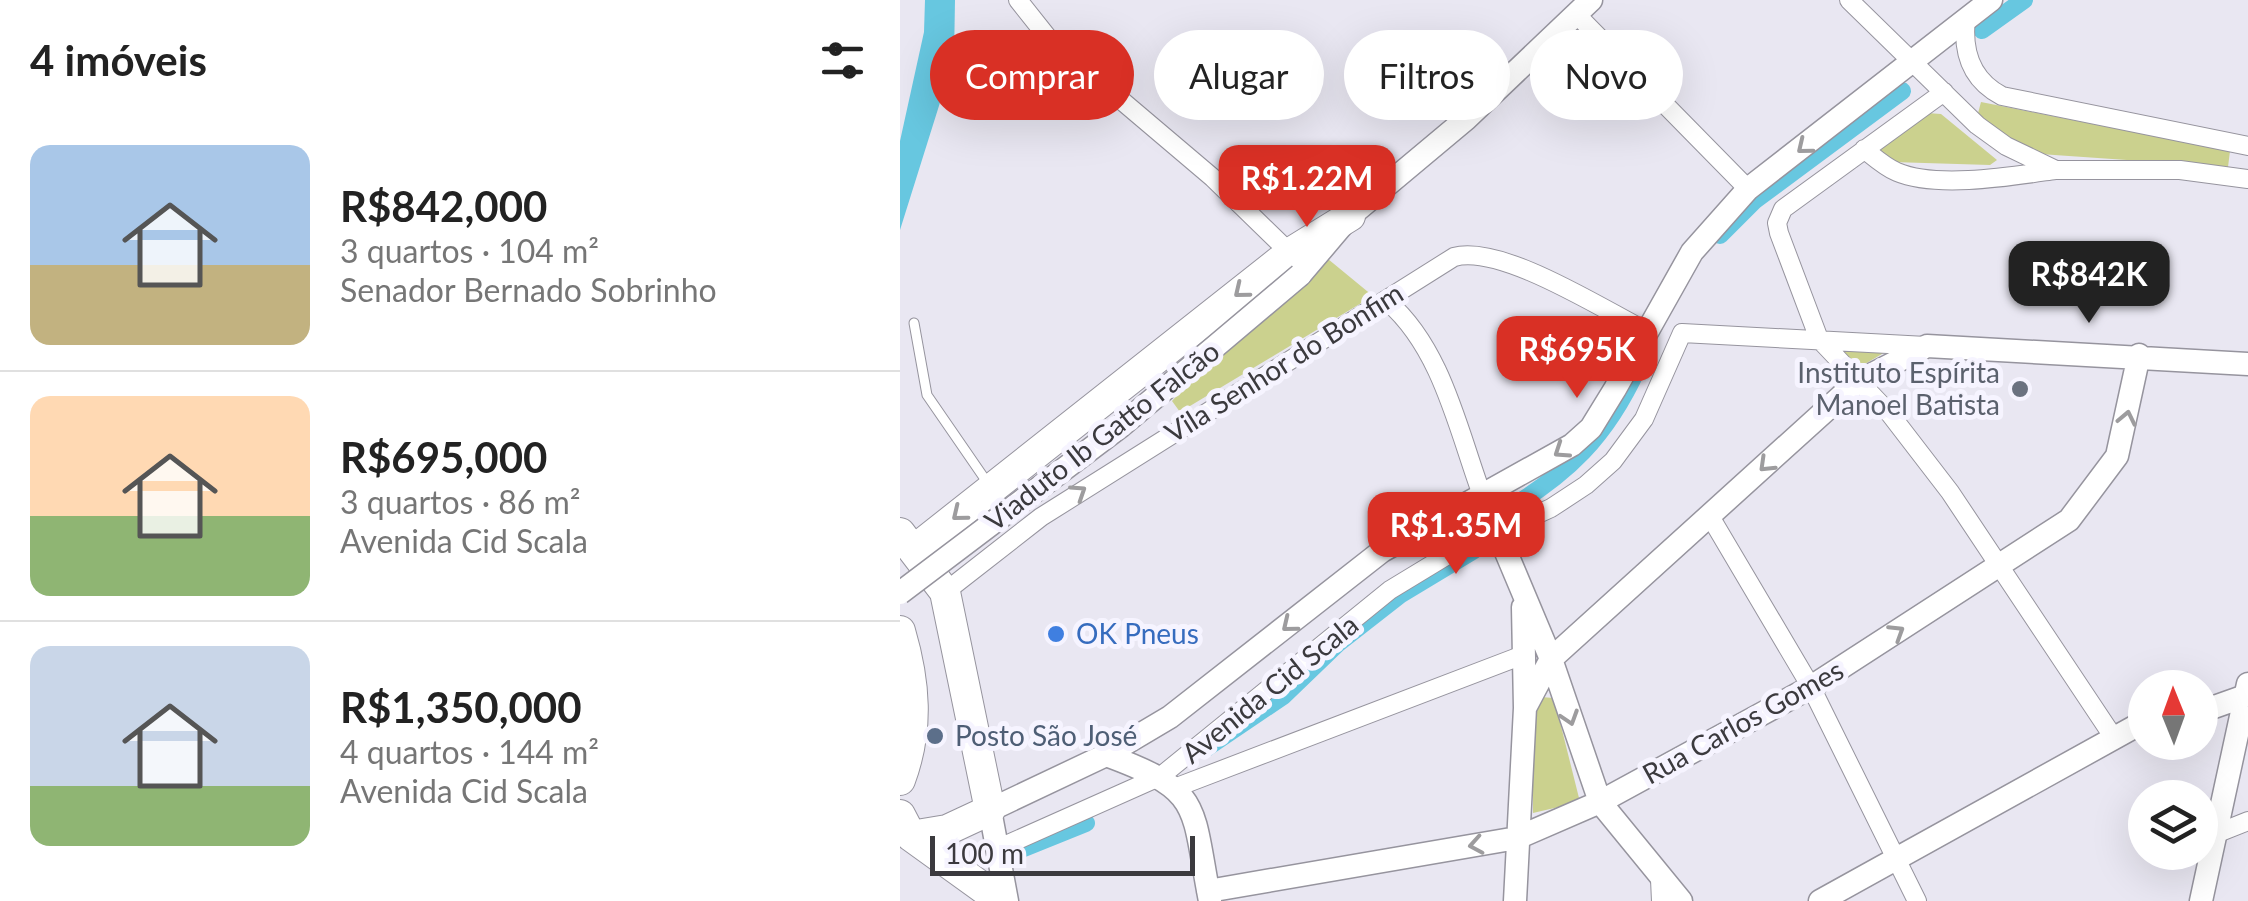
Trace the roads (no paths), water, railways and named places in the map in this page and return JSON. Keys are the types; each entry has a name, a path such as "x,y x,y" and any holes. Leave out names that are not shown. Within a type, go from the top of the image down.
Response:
{"highway":[{"path":"905,826 947,830 990,810 946,592 907,542 998,482 1295,264 1350,216"},
{"path":"900,631 912,677 915,719 900,780"},
{"path":"905,826 993,899"}],"street":[{"path":"1018,0 1049,39 1213,178 1295,264"},
{"path":"1849,0 1990,136 2056,170"},
{"name":"Avenida Cid Scala","path":"990,810 1106,755 1170,717 1382,551 1435,518 1538,466 1591,428 1692,252 1748,189 1990,0"},
{"path":"1350,216 1466,119 1584,8 1748,189"},
{"path":"1966,18 1964,37 1970,62 1988,89 2002,96 2248,146"},
{"path":"1944,92 1783,209 1776,223 1778,233 1818,338 1890,414 2002,566 2114,738"},
{"path":"1864,149 1897,172 1920,178 2009,177 2056,170 2180,170 2248,179"},
{"name":"Vila Senhor do Bonfim","path":"946,592 1041,517 1203,412 1388,302 1443,262 1477,254 1506,262 1646,331"},
{"name":"Viaduto Ib Gatto Falcão","path":"900,593 1121,426 1295,264"},
{"path":"1388,302 1407,319 1428,352 1522,598 1552,658 1600,802 1660,890 1681,901"},
{"name":"Avenida Cid Scala","path":"996,849 1169,782 1390,590 1498,530 1551,508 1613,460 1644,419 1682,333 1818,338"},
{"path":"1818,338 2248,364"},
{"path":"1525,708 1552,658 1857,382 1927,346"},
{"name":"Rua Carlos Gomes","path":"1209,896 1517,838 1600,802 1811,687 2069,520 2106,476 2126,428 2139,355"},
{"path":"998,482 1041,517"},
{"path":"1711,518 1811,687 1917,901"},
{"path":"1515,901 1525,708 1522,598"},
{"path":"1169,782 1524,655"},
{"path":"2218,704 2247,690"},
{"path":"2218,813 2247,690"},
{"path":"1820,901 2128,731"},
{"path":"1106,755 1169,782 1192,812 1209,896"},
{"path":"990,810 996,849 993,899"},
{"path":"2218,832 2248,821"},
{"path":"2202,901 2207,870"}],"lane":[{"path":"914,322 927,395 998,482"}],"water":[{"path":"925,0 955,0 954,30 930,30 930,120 935,120 900,230 900,141 924,32"}],"waterway":[{"path":"1982,30 2024,0"},
{"path":"1720,235 1755,200 1902,91"},
{"path":"1502,513 1547,484 1583,452 1613,414 1638,367"},
{"path":"1206,748 1283,696 1337,644 1401,594 1474,550"},
{"path":"1024,848 1086,823"}],"place":[{"name":"Instituto Espírita Manoel Batista","path":"2020,389"},
{"name":"OK Pneus","path":"1056,634"},
{"name":"Posto São José","path":"935,736"}]}
